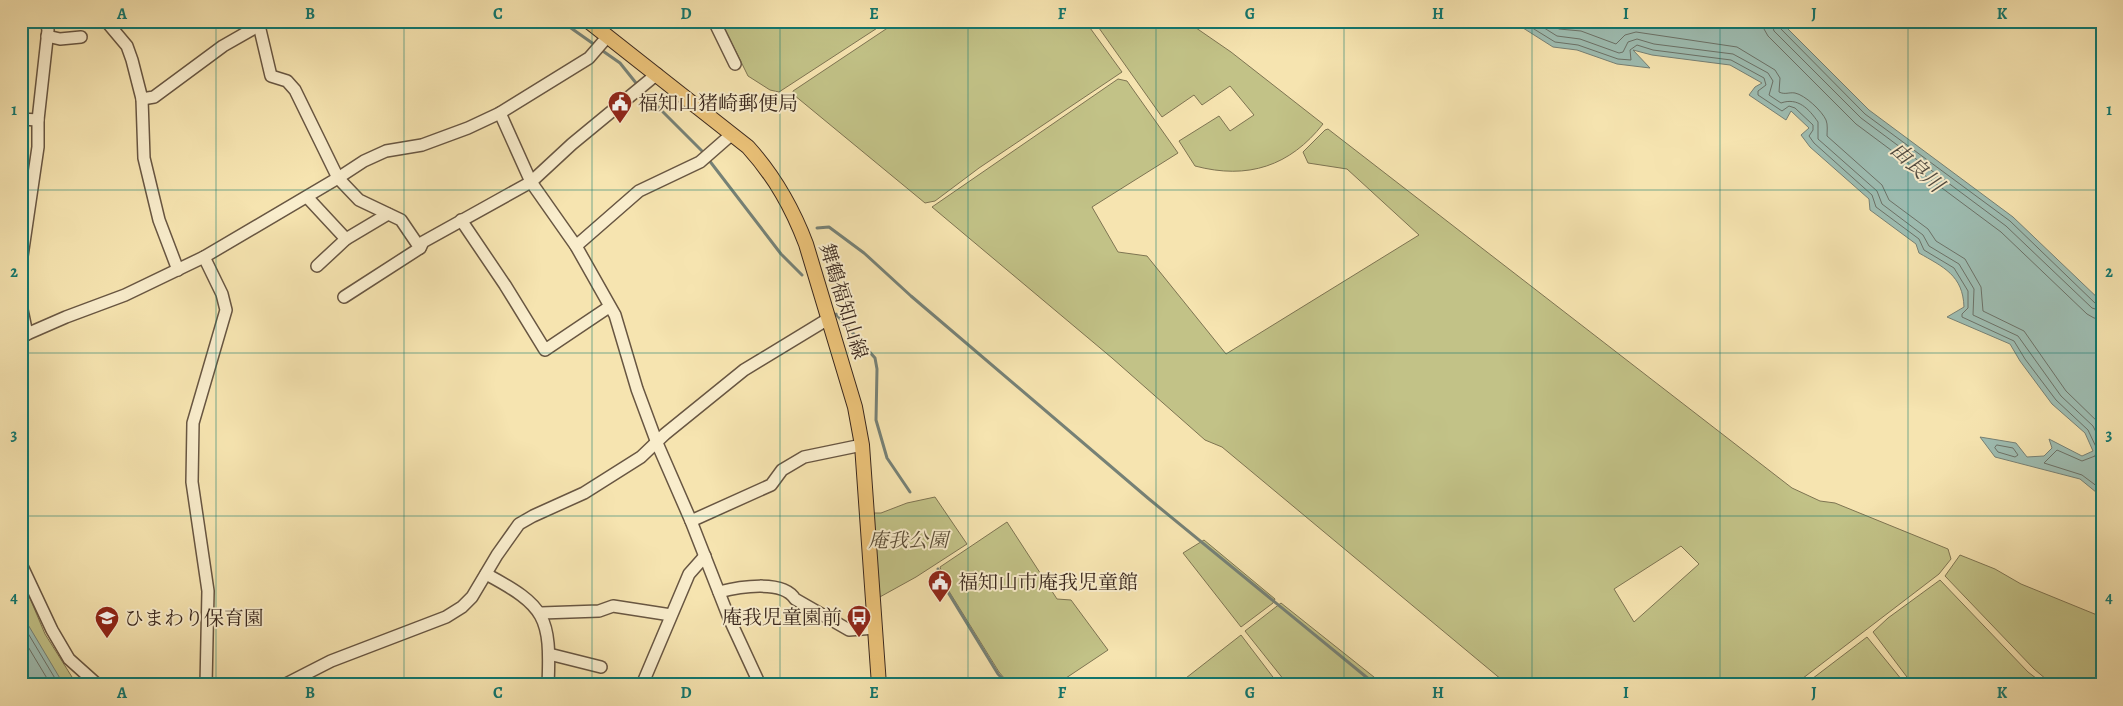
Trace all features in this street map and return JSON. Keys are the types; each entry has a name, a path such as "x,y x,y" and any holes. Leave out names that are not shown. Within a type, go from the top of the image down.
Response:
{"main road":[{"name":"舞鶴福知山線","path":"588,21 748,147 766,167 782,191 796,218 806,244 854,407 862,445 879,685"}],"street":[{"path":"21,263 38,147 38,120 48,36 46,21"},
{"path":"106,21 126,46 132,60 142,99 144,158 159,220 178,270"},
{"path":"714,21 735,64"},
{"path":"142,99 154,97 223,46 258,24 271,76 287,81 295,90 338,178 359,200 401,220 420,248"},
{"path":"48,36 60,39 82,37"},
{"path":"21,305 24,336 66,317 125,295 204,257 307,197 364,161 386,151 422,145 468,128 500,113 590,58 608,36"},
{"path":"344,297 420,248 423,242 531,182 657,74"},
{"path":"500,113 531,182 576,246 615,315 637,390 657,443 760,685"},
{"path":"21,119 38,120"},
{"path":"576,246 639,191 700,162 732,134"},
{"path":"307,197 346,239"},
{"path":"317,266 346,239 388,214"},
{"path":"461,220 505,285 545,350 609,307"},
{"path":"204,257 222,294 226,310 193,423 192,482 208,591 206,685"},
{"path":"284,685 331,661 446,617 462,607 472,597 497,555 519,524 584,493 642,457 665,434 744,370 828,319"},
{"path":"691,521 770,485 782,470 804,457 862,445"},
{"path":"642,685 689,574 704,556"},
{"path":"21,564 52,630 69,659 98,685"},
{"path":"486,574 513,589 541,613 547,630 549,654 548,685"},
{"path":"719,592 758,586 781,588 792,594 795,599 849,630 875,628"},
{"path":"541,613 599,611 613,606 671,615"},
{"path":"549,654 601,667"}],"green space":[{"path":"721,21 888,21 779,92 770,90 748,76"},
{"path":"898,21 1085,21 1122,72 979,168 935,201 925,203 794,95 793,91"},
{"path":"1094,21 1186,21 1231,52 1323,124 1297,150 1266,166 1250,170 1233,171 1195,166 1179,141 1219,116 1230,131 1254,115 1230,86 1202,105 1194,95 1162,117"},
{"path":"1118,79 1127,81 1178,153 1092,207 1118,252 1147,256 1226,354 1419,235 1347,169 1308,163 1303,152 1328,129 1792,488 1820,501 1835,503 1948,549 1951,559 1939,574 1794,685 1508,685 1222,447 1205,440 1112,358 932,207","holes":["1681,546 1699,564 1634,622 1614,589"]},
{"name":"庵我公園","path":"935,497 967,544 916,577 878,598 870,513 881,513 907,503"},
{"path":"1007,522 1057,599 1071,600 1108,650 1063,680 1066,685 1010,685 999,672 947,588 940,567"},
{"path":"1204,540 1275,599 1273,603 1241,627 1183,553"},
{"path":"1960,555 1995,569 2021,584 2102,617 2102,685 2053,685 2034,669 1945,576"},
{"path":"21,577 45,634 77,685 21,685"},
{"path":"1940,580 2028,672 2045,685 1913,685 1873,632 1888,618"},
{"path":"1281,603 1384,685 1288,685 1245,631"},
{"path":"1241,635 1279,685 1177,685"},
{"path":"1867,637 1906,685 1804,685"}],"water":[{"name":"由良川","path":"1512,21 1780,21 1869,110 2013,217 2102,302 2102,497 2080,479 1995,457 1980,437 2016,443 2027,457 2044,456 2052,448 2049,439 2082,456 2093,451 2085,433 2052,404 2020,361 2010,344 1947,317 1964,307 1963,296 1956,280 1944,268 1919,253 1916,244 1870,210 1869,199 1810,147 1801,135 1809,128 1791,111 1786,120 1749,95 1755,87 1762,83 1730,65 1652,55 1633,50 1650,68 1617,64 1577,50 1553,47"},
{"path":"21,594 27,623 64,685 21,685"}],"waterway":[{"path":"561,21 595,45"},
{"path":"600,49 620,63 644,93 702,151 781,254 802,275"},
{"path":"817,228 829,227 864,253 911,296 1149,499 1376,685"},
{"path":"836,314 875,358 877,369 876,420 887,458 910,492"},
{"path":"938,569 946,589 998,674 1009,685"}],"place":[{"name":"福知山猪崎郵便局","path":"620,124"},
{"name":"福知山市庵我児童館","path":"940,603"},
{"name":"庵我児童園前","path":"859,638"},
{"name":"ひまわり保育園","path":"107,639"}]}
